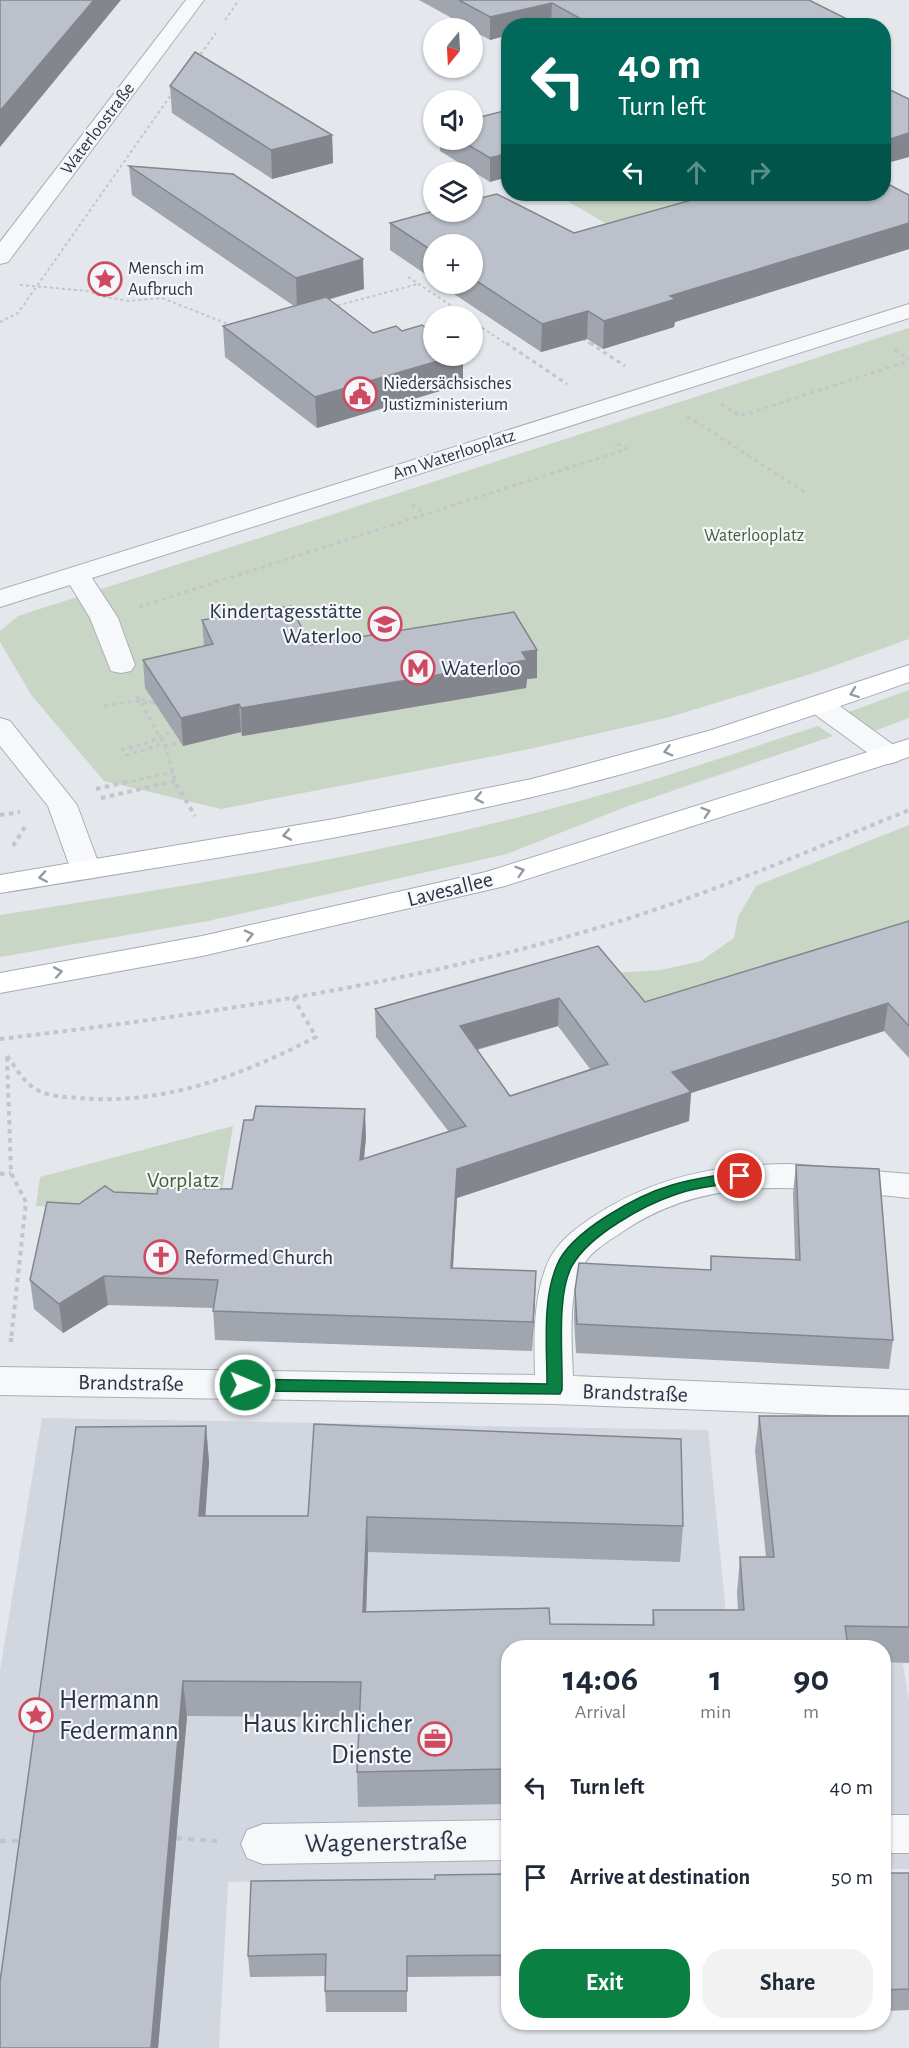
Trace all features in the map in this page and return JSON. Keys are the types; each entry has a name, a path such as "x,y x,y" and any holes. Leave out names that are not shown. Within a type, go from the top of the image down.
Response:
{"main road":[{"path":"0,884 301,833 532,788 699,743 820,705 909,673"},
{"name":"Lavesallee","path":"0,982 202,946 494,879 899,751"}],"street":[{"name":"Waterloostraße","path":"0,256 195,0"},
{"name":"Am Waterlooplatz","path":"0,599 909,311"},
{"path":"77,575 104,618 121,665"},
{"name":"Lavesallee","path":"820,705 899,751"},
{"path":"0,727 62,805 86,870"},
{"path":"554,1390 556,1297 564,1265 584,1240 622,1214 674,1189 740,1176 828,1178 909,1186"},
{"name":"Brandstraße","path":"3,1382 554,1390 909,1404"},
{"path":"891,1834 909,1834"},
{"name":"Wagenerstraße","path":"263,1844 501,1840"}],"path":[{"path":"196,60 239,0"},
{"path":"0,322 18,313 177,87"},
{"path":"408,277 452,306"},
{"path":"326,309 418,284"},
{"path":"36,286 89,291 114,300 148,301 162,298 235,327"},
{"path":"483,328 606,407"},
{"path":"583,339 628,368"},
{"path":"714,400 740,416 909,362"},
{"path":"681,412 806,493"},
{"path":"133,609 627,449 611,439"},
{"path":"121,665 165,746 176,783 197,819"},
{"path":"121,750 147,743 168,733 157,746 124,756"},
{"path":"142,751 191,740"},
{"path":"96,789 172,772"},
{"path":"96,799 176,783"},
{"path":"11,849 26,828 24,811 18,804"},
{"path":"0,1039 84,1030 292,997 432,971 617,922 731,881 909,810"},
{"path":"3,1382 26,1202 11,1173 7,1056 34,1088 78,1099 136,1098 180,1092 231,1078 316,1038 292,997"},
{"path":"0,1174 11,1173"},
{"path":"0,1841 30,1841"}],"shaded area":[{"path":"42,1418 708,1430 728,1634 898,1635 909,1702 909,1869 891,1869 891,1640 501,1640 501,1876 228,1882 219,2048 0,2048 0,1670"}],"green space":[{"path":"567,201 721,201 617,230"},
{"name":"Waterlooplatz","path":"909,328 909,639 817,672 670,717 525,750 221,809 104,781 32,696 0,642 0,631 18,616"},
{"path":"909,690 909,718 869,733 843,714"},
{"path":"818,726 833,736 628,806 507,854 208,921 0,957 0,915 227,878 453,833 628,787"},
{"path":"909,825 909,948 644,1030 597,974 661,970 701,961 734,938 738,917 756,886"},
{"name":"Vorplatz","path":"233,1126 217,1219 36,1206 40,1177"}],"building":[{"path":"0,0 94,0 0,111"},
{"path":"459,0 809,0 845,18 579,18 552,3 490,17"},
{"path":"195,52 332,135 271,150 170,86"},
{"path":"891,90 909,99 909,133 891,139"},
{"path":"501,112 501,155 490,158 477,150 483,150 483,116"},
{"path":"129,166 233,174 363,259 296,278"},
{"path":"891,186 909,195 909,223 670,296 676,299 604,321 588,311 542,324 483,285 483,234 423,234 423,245 390,223 423,214 423,222 483,222 483,197 497,194 501,196 501,201 511,201 574,233 688,201 891,201"},
{"path":"326,297 373,333 396,326 402,331 423,326 423,365 315,397 223,326"},
{"path":"291,606 310,645 514,612 537,650 522,652 527,660 241,708 239,704 181,718 143,660 213,644 202,620"},
{"path":"909,921 909,1026 888,1003 672,1072 691,1092 457,1169 451,1268 536,1271 533,1322 213,1311 218,1280 104,1276 59,1304 30,1280 47,1202 79,1204 105,1186 114,1192 157,1194 158,1188 232,1189 244,1120 253,1120 256,1106 365,1109 360,1160 466,1126 375,1009 598,946 645,1002","holes":["559,998 608,1064 510,1096 460,1026"]},
{"path":"796,1165 879,1169 893,1340 577,1324 575,1290 579,1263 711,1270 711,1256 800,1260"},
{"name":"Haus kirchlicher Dienste","path":"759,1416 909,1416 909,1627 845,1626 847,1640 501,1640 501,1769 357,1772 361,1682 183,1681 151,2048 0,2048 0,1982 76,1427 206,1426 199,1516 308,1516 314,1424 681,1439 683,1526 367,1517 363,1612 549,1608 550,1624 654,1625 653,1610 744,1610 740,1557 774,1557"},
{"path":"891,1873 909,1873 909,1989 891,1990"},
{"path":"501,1874 501,1955 407,1956 407,1991 325,1991 326,1954 248,1956 251,1881 435,1879 435,1875"}],"place":[{"name":"Mensch im Aufbruch","path":"105,279"},
{"name":"Niedersächsisches Justizministerium","path":"360,394"},
{"name":"Kindertagesstätte Waterloo","path":"385,624"},
{"name":"Waterloo","path":"418,668"},
{"name":"Reformed Church","path":"161,1257"},
{"name":"Hermann Federmann","path":"36,1715"},
{"name":"Haus kirchlicher Dienste","path":"435,1739"}],"route":[{"path":"245,1385 554,1390 556,1297 564,1265 584,1240 622,1214 674,1189 740,1176"}]}
